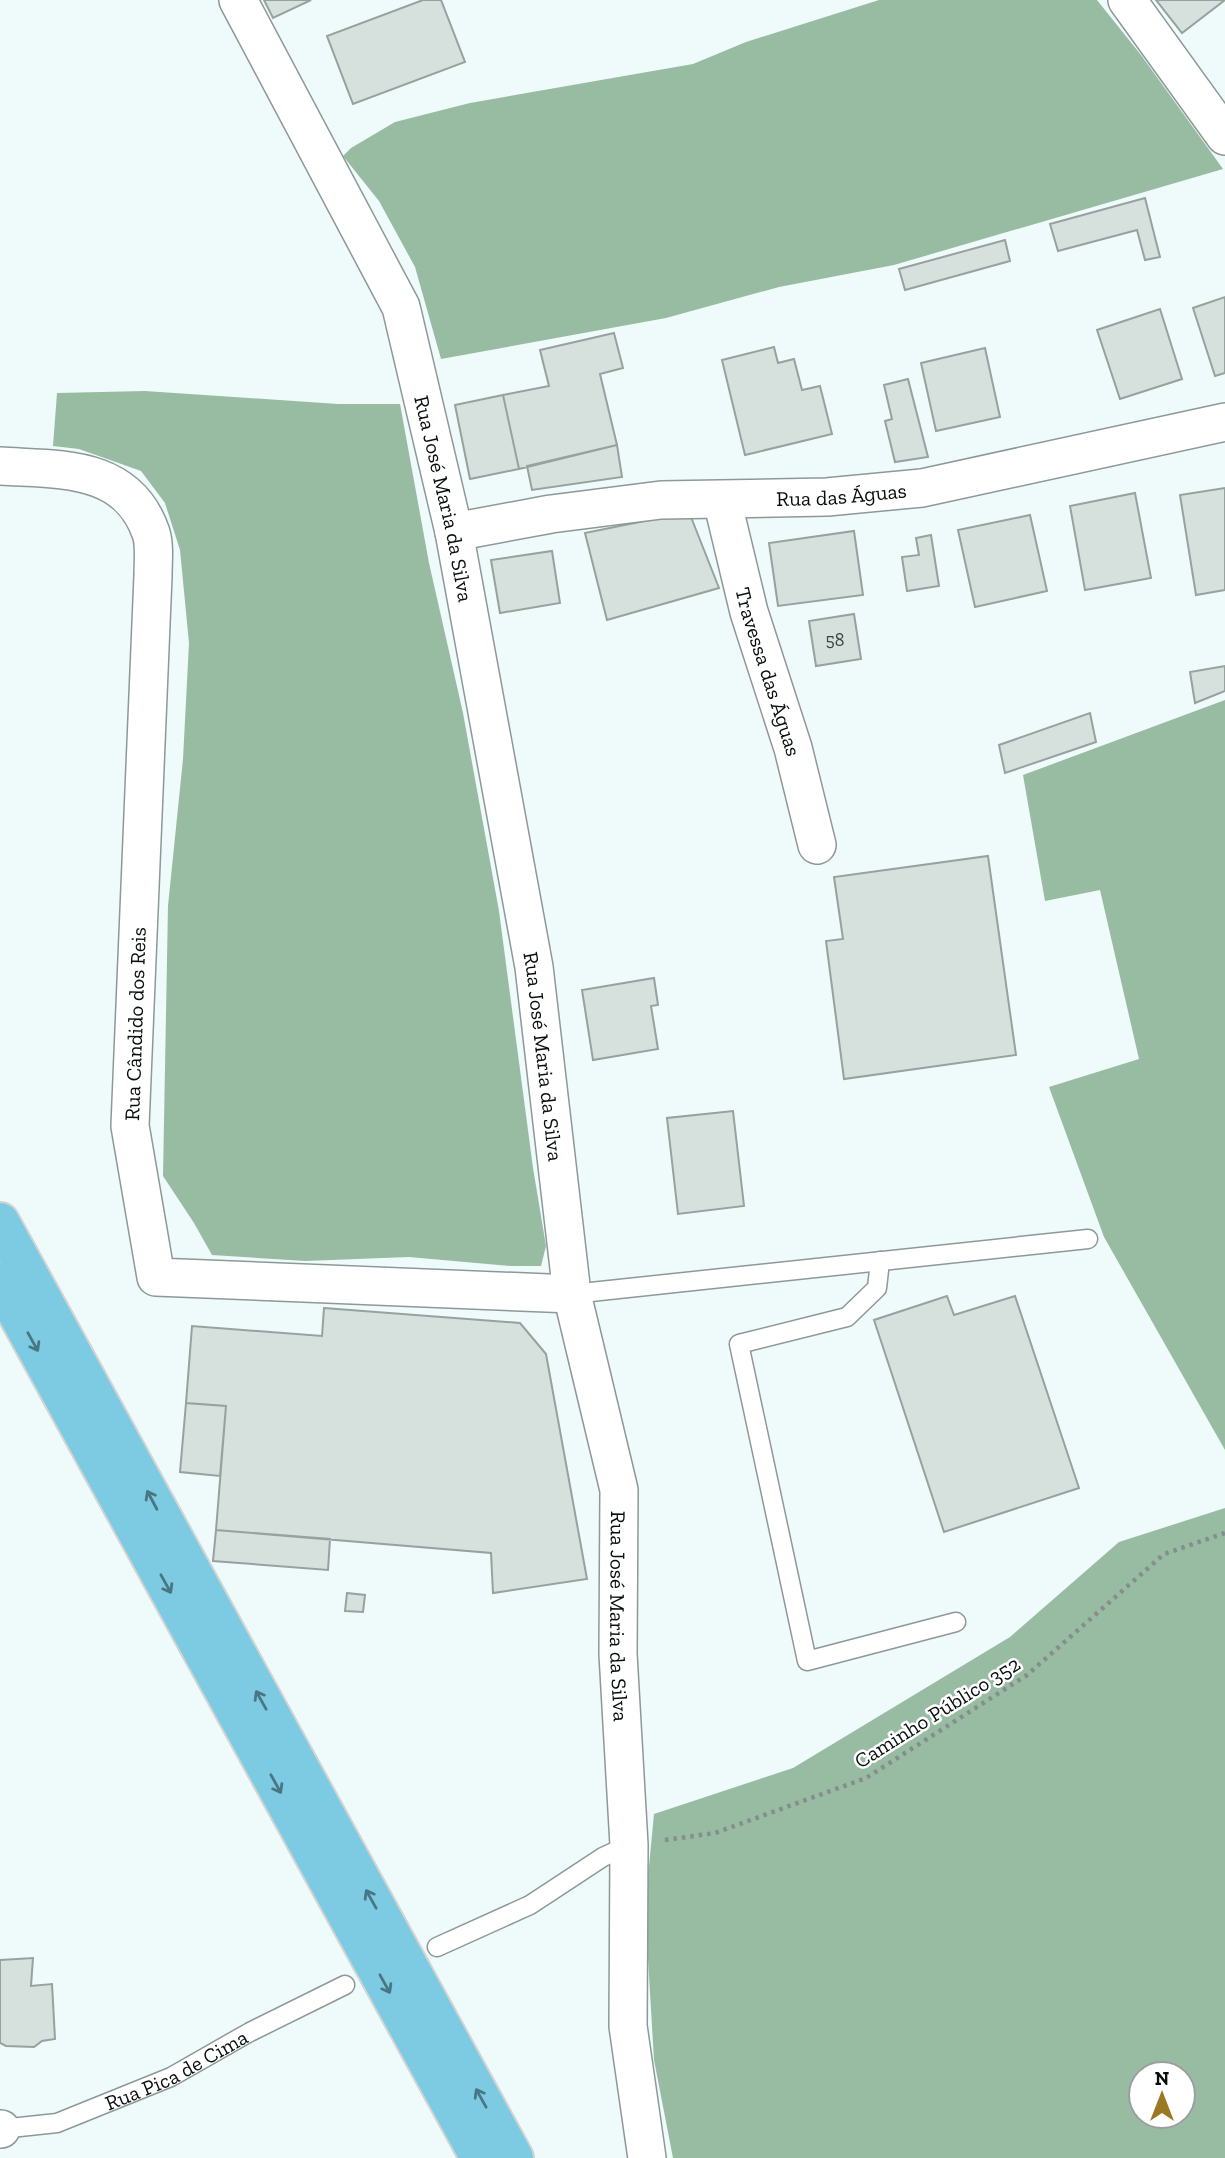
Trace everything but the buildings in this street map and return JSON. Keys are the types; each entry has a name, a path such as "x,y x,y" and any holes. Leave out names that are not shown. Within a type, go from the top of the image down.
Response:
{"highway":[{"path":"0,1222 514,2158"},
{"path":"0,1283 480,2158"}],"street":[{"name":"Rua José Maria da Silva","path":"238,0 401,307 454,532 534,967 572,1294 620,1490 618,1654 629,1845 628,2026 648,2158"},
{"path":"1127,0 1225,135"},
{"name":"Rua das Águas","path":"454,532 551,514 661,500 827,497 922,488 1225,422"},
{"name":"Rua Cândido dos Reis","path":"0,467 77,471 112,482 138,504 152,535 153,576 130,1126 156,1277 572,1294"},
{"name":"Travessa das Águas","path":"722,500 748,612 793,748 817,845"}],"lane":[{"path":"572,1294 1088,1239"},
{"path":"880,1261 877,1288 847,1317 739,1344 807,1661 956,1622"},
{"path":"437,1947 530,1905 603,1857 629,1845"},
{"name":"Rua Pica de Cima","path":"0,2129 57,2123 171,2077 250,2032 345,1985"}],"path":[{"name":"Caminho Público 352","path":"629,1845 715,1833 866,1778 1027,1675 1164,1554 1225,1533"}],"green space":[{"path":"879,0 1097,0 1141,55 1223,169 894,265 779,287 666,318 441,359 415,267 379,201 343,156 351,148 395,122 470,103 693,64 746,42"},
{"path":"145,391 338,404 400,404 429,563 463,713 499,911 546,1246 541,1266 409,1257 305,1261 212,1255 163,1176 168,906 183,759 189,643 180,550 165,503 141,471 79,449 53,446 57,393"},
{"path":"1225,700 1225,1450 1104,1237 1049,1087 1139,1059 1100,890 1045,901 1023,775"},
{"path":"1225,1508 1225,2158 673,2158 654,2060 645,1908 654,1814 793,1768 1010,1637 1119,1542"}]}
